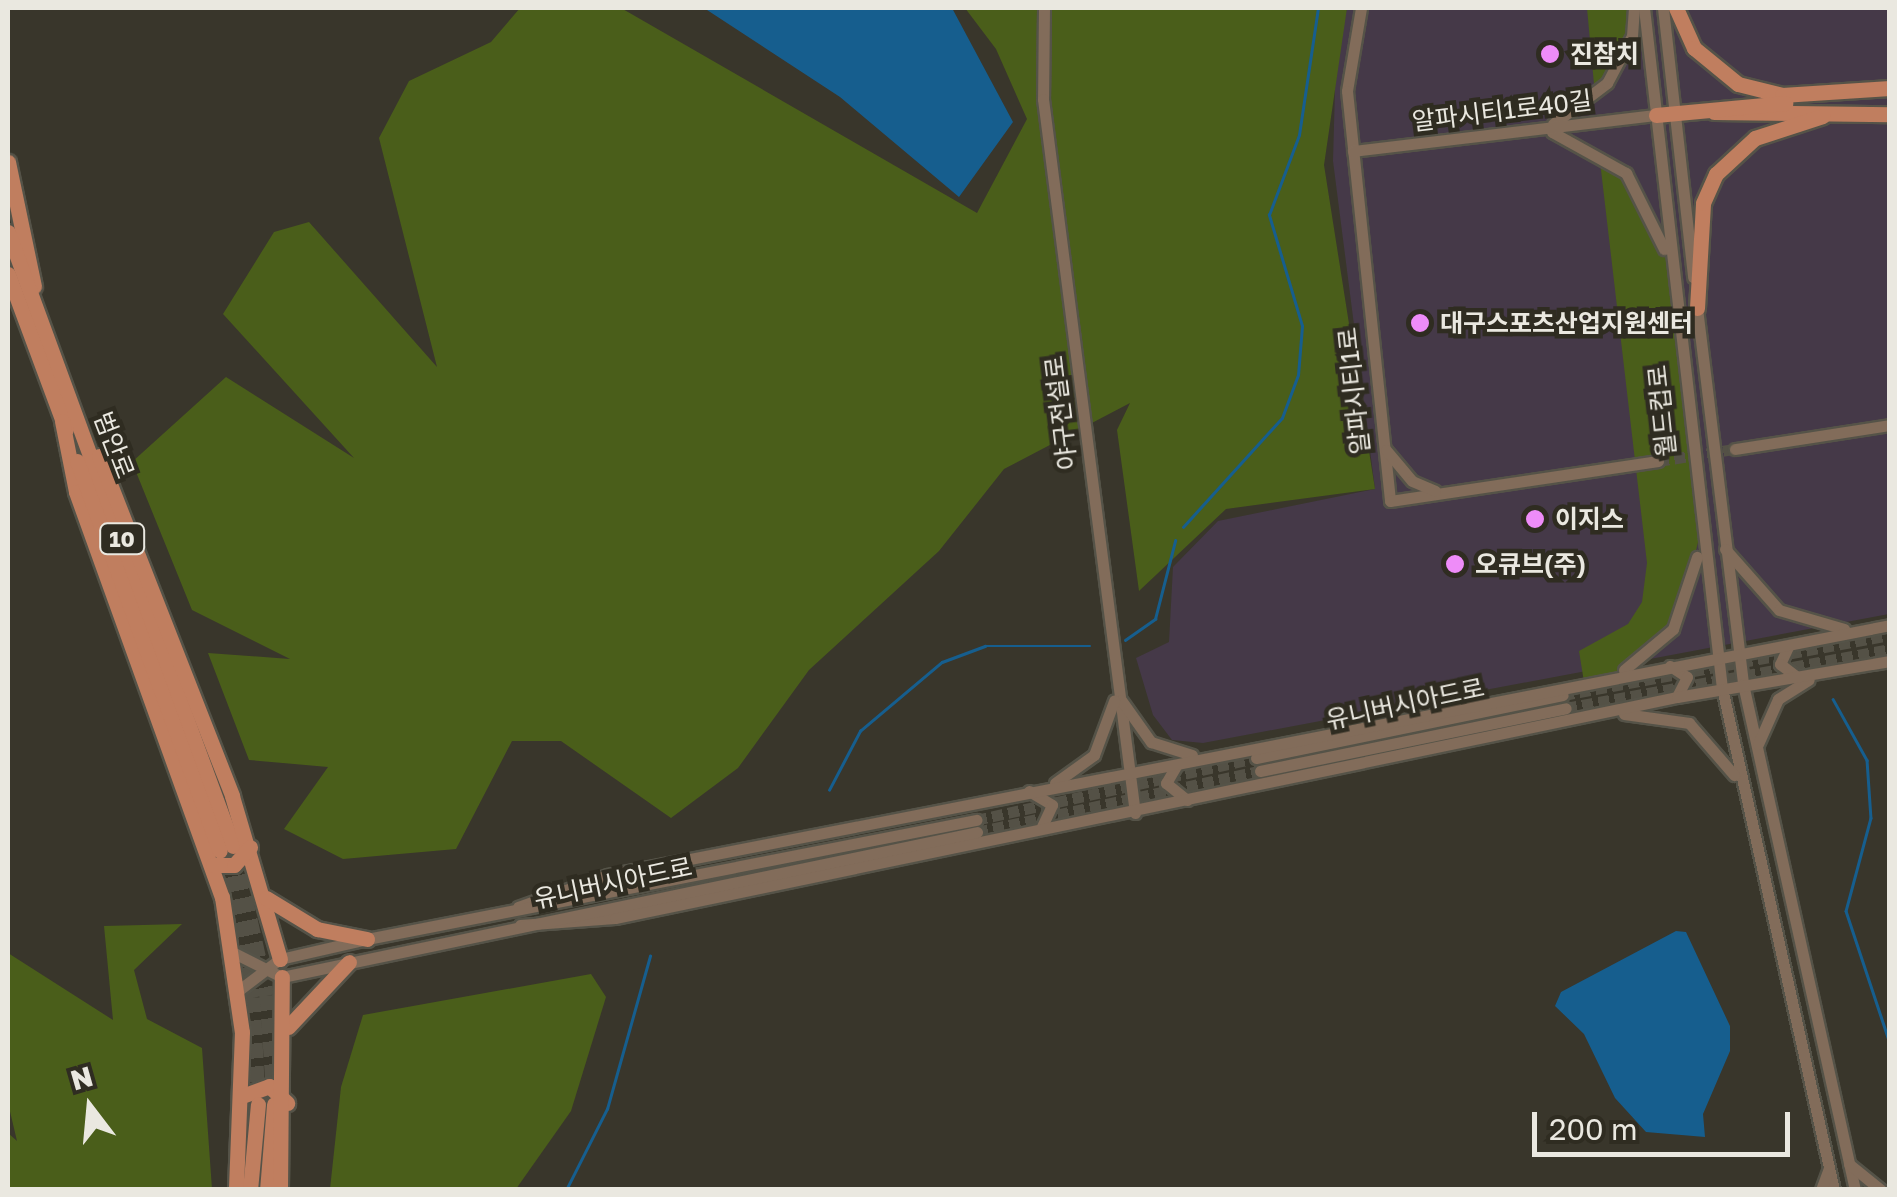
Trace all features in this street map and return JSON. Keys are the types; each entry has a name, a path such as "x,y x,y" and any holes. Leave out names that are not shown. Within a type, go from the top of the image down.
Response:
{"highway":[{"path":"1676,8 1694,48 1738,84 1782,95 1890,88"},
{"path":"1656,115 1890,99"},
{"path":"1714,112 1890,114"},
{"path":"1697,308 1703,203 1716,174 1755,138 1823,116"},
{"path":"8,162 31,316"},
{"name":"범안로","path":"8,232 31,316 229,852"},
{"name":"범안로","path":"8,274 31,316"},
{"path":"8,298 31,316"},
{"path":"70,421 113,480 229,852 242,1096 236,1190"},
{"path":"229,852 266,898 317,930 367,938"},
{"path":"266,898 280,959"},
{"path":"286,1030 309,995 348,962"},
{"path":"250,1190 273,1104 286,1030 282,977"},
{"path":"242,1096 268,1086 280,1190"},
{"path":"267,1190 273,1104"}],"main road":[{"name":"야구전설로","path":"1044,8 1043,99 1116,692 1135,813"},
{"name":"알파시티1로","path":"1360,8 1347,60 1381,440 1390,501 1658,461"},
{"path":"1538,130 1604,88 1632,36 1634,8"},
{"name":"월드컵로","path":"1644,8 1699,538 1722,688 1740,785 1834,1190"},
{"name":"월드컵로","path":"1663,8 1718,534 1757,758 1855,1190"},
{"name":"알파시티1로40길","path":"1353,151 1656,115"},
{"path":"1538,130 1587,144 1626,174 1669,260"},
{"path":"1735,449 1890,424"},
{"path":"1381,440 1412,481 1444,493"},
{"path":"1718,534 1742,578 1779,610 1858,630"},
{"path":"1600,679 1641,662 1673,629 1693,585 1699,538"},
{"path":"518,906 558,886 1028,790 1890,624"},
{"path":"1792,644 1780,664 1797,676"},
{"path":"520,925 615,918 1135,813 1677,697 1890,661"},
{"path":"1670,666 1688,676 1677,697"},
{"path":"1757,758 1778,699 1833,670"},
{"path":"1116,692 1151,742 1210,756"},
{"path":"1045,788 1094,755 1116,692"},
{"name":"유니버시아드로","path":"1256,758 1565,702 1260,771"},
{"path":"1610,712 1689,723 1740,785"},
{"path":"1180,763 1166,783 1190,801"},
{"path":"1028,790 1054,812 1038,832"},
{"name":"유니버시아드로","path":"239,990 258,968 280,959 367,938 518,906 977,826 282,977"},
{"path":"232,952 282,977"},
{"path":"1848,1162 1881,1190"},
{"path":"1821,1190 1828,1168"}],"shaded area":[{"path":"1347,8 1889,8 1889,614 1203,743 1172,740 1153,715 1136,658 1169,642 1173,567 1218,521 1375,489 1333,161 1336,53"}],"green space":[{"path":"520,8 621,8 977,213 1027,119 996,49 965,8 1347,8 1324,165 1375,489 1226,509 1139,591 1117,430 1130,403 1004,469 939,551 809,670 738,768 671,818 561,741 512,741 456,849 343,859 284,829 328,767 249,760 208,653 290,659 192,610 132,462 226,377 354,458 223,314 274,232 309,222 437,367 379,138 409,81 491,42"},
{"path":"1587,8 1634,8 1632,36 1595,95"},
{"path":"1599,153 1642,196 1669,261 1699,538 1680,618 1621,672 1584,682 1579,651 1628,624 1642,602 1647,563"},
{"path":"182,924 134,970 147,1019 202,1048 212,1189 8,1189 8,1133 17,1141 8,1103 8,953 113,1020 104,926"},
{"path":"591,974 606,997 571,1111 516,1189 330,1189 341,1087 363,1015"}],"water":[{"path":"704,8 952,8 1013,122 959,197 840,97"},
{"path":"1676,931 1686,932 1730,1026 1730,1051 1703,1114 1705,1137 1646,1132 1615,1098 1584,1034 1555,1006 1561,992"}],"waterway":[{"path":"1183,527 1282,418 1298,375 1302,326 1269,215 1299,135 1318,8"},
{"path":"1125,640 1155,619 1175,541"},
{"path":"829,790 860,731 942,662 985,646 1090,646"},
{"path":"1833,699 1867,760 1871,818 1846,911 1890,1043"},
{"path":"566,1190 607,1109 650,956"}],"tunnel":[{"path":"1658,461 1735,449"},
{"path":"1563,695 1890,635"},
{"path":"1566,708 1890,649"},
{"path":"976,820 1256,758"},
{"path":"977,832 1260,771"},
{"path":"235,852 267,995 274,1100"},
{"path":"221,855 253,997 258,1103"}],"place":[{"name":"진참치","path":"1550,54"},
{"name":"대구스포츠산업지원센터","path":"1420,323"},
{"name":"이지스","path":"1535,519"},
{"name":"오큐브(주)","path":"1455,564"}]}
